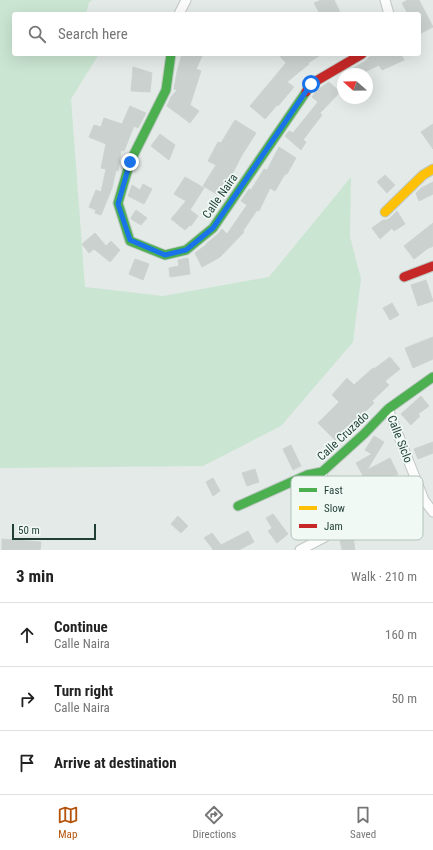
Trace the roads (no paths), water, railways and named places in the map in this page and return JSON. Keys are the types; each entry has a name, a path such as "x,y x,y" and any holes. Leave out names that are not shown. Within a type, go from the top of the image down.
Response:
{"street":[{"path":"180,12 186,0"},
{"path":"385,0 388,12"},
{"name":"Calle Naira","path":"171,56 166,90 130,162 118,204 130,240 165,255 186,250 213,228 311,84 359,56"},
{"path":"385,212 423,175 433,169"},
{"path":"404,276 433,266"},
{"name":"Calle Cruzado","path":"305,476 322,472 364,434 388,409 433,377"},
{"name":"Calle Siclo","path":"388,409 419,476"},
{"path":"322,472 322,476"},
{"name":"Calle Cruzado","path":"238,506 291,482"},
{"name":"Calle Siclo","path":"423,485 433,512"},
{"path":"300,550 319,540"}]}
